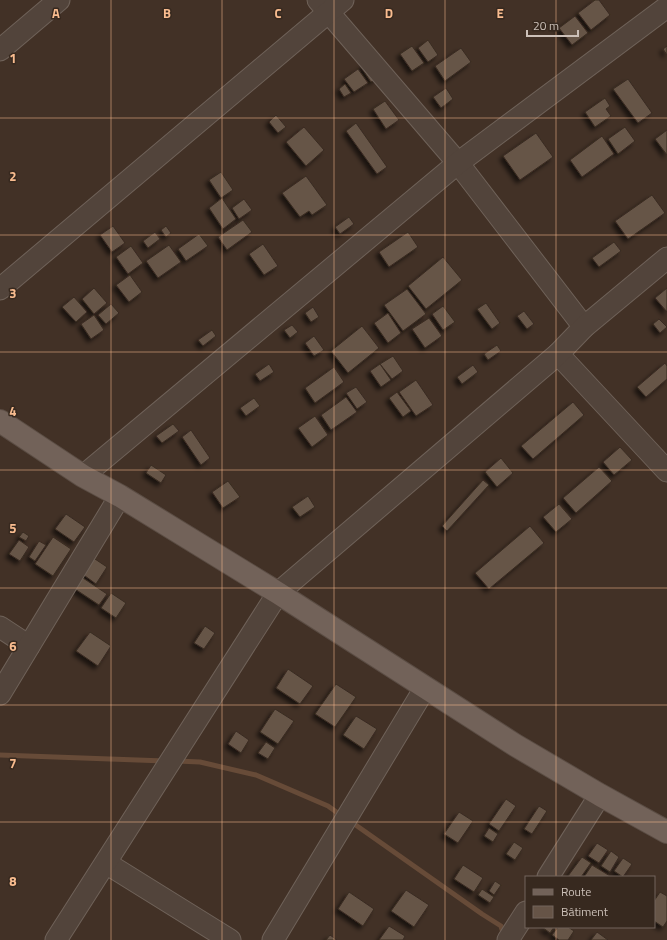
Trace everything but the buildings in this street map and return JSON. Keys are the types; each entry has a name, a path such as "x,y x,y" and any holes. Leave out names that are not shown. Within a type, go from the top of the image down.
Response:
{"main road":[{"path":"0,421 83,476 120,496 278,593 515,745 667,832"}],"street":[{"path":"0,50 59,0"},
{"path":"0,289 329,4 458,163 584,327"},
{"path":"83,476 458,163 667,7"},
{"path":"56,940 278,593 558,354 584,327 667,258"},
{"path":"558,354 667,471"},
{"path":"0,694 120,496"},
{"path":"0,627 29,646"},
{"path":"273,940 425,688"},
{"path":"549,876 600,795"},
{"path":"106,863 230,940"},
{"path":"508,940 525,914"}],"waterway":[{"path":"0,755 165,761"},
{"path":"177,761 200,762 256,775 328,806 342,816"},
{"path":"350,821 501,926 504,936"}]}
